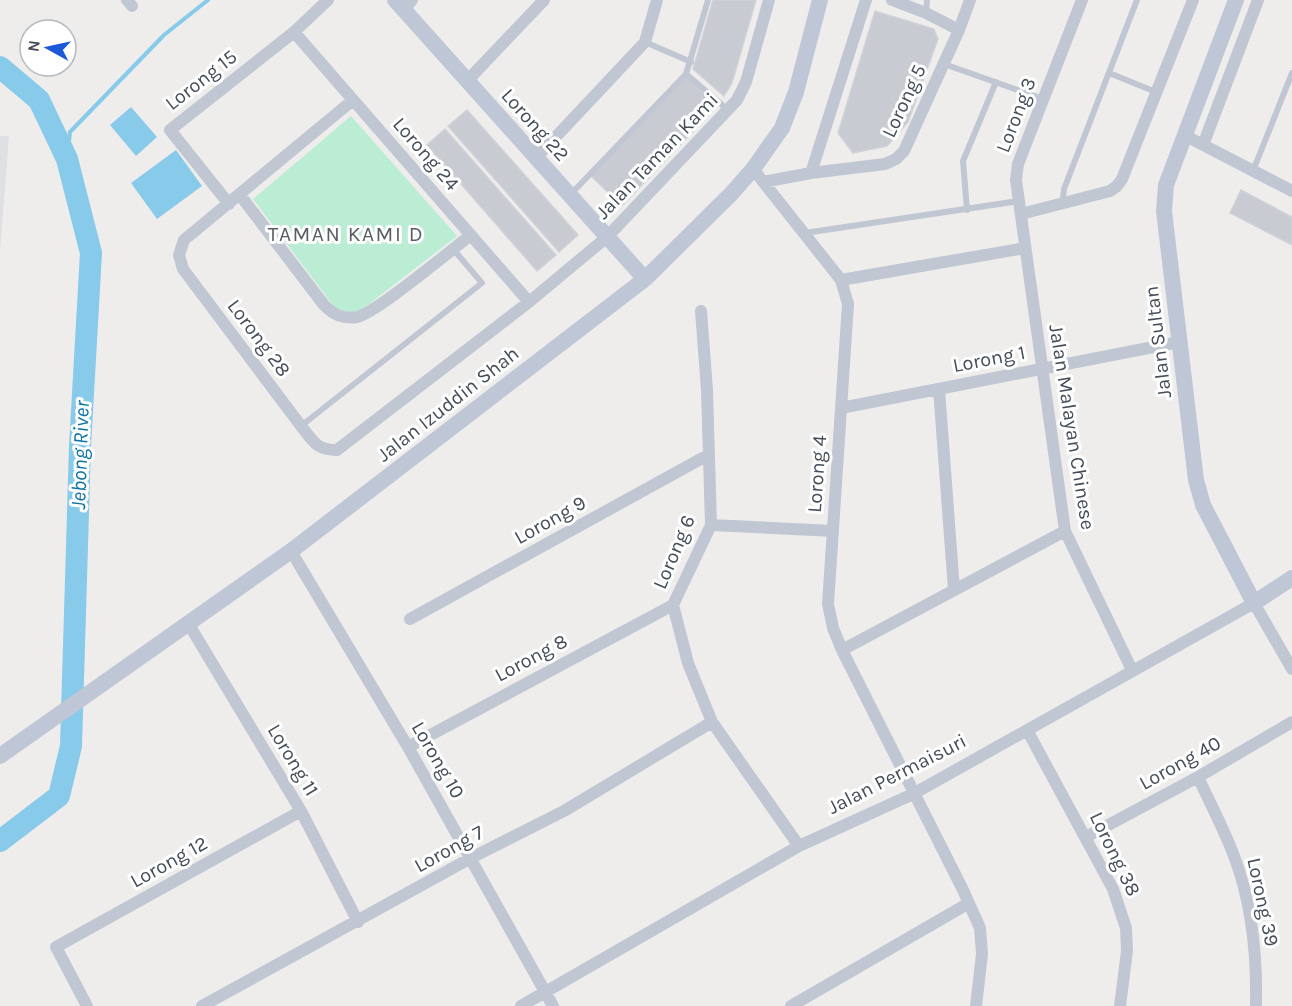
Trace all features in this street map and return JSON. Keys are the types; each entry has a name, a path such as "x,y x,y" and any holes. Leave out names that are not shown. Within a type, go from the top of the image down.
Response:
{"main road":[{"name":"Jalan Izuddin Shah","path":"0,756 291,551 645,279 731,194 758,175 782,128 796,92 820,0"},
{"name":"Jalan Sultan","path":"1236,0 1166,185 1164,212 1199,494 1254,603"},
{"name":"Lorong 22","path":"403,3 467,81 645,279"},
{"name":"Jalan Permaisuri","path":"1254,603 1292,578"}],"street":[{"name":"Lorong 15","path":"229,204 170,130 294,32 328,0"},
{"path":"467,81 544,0"},
{"path":"536,158 645,42 657,0"},
{"name":"Jalan Taman Kami","path":"607,237 736,100 746,82 769,0"},
{"path":"811,173 866,0"},
{"path":"892,0 926,13 958,30"},
{"name":"Lorong 5","path":"758,175 811,173 885,164 896,159 904,151 970,0"},
{"name":"Lorong 3","path":"1025,248 1016,180 1018,164 1082,0"},
{"path":"1021,214 1110,192 1117,186 1122,179 1192,0"},
{"path":"1203,145 1258,0"},
{"name":"Lorong 24","path":"294,32 529,302"},
{"path":"229,204 353,100"},
{"path":"1184,135 1292,191"},
{"name":"Lorong 4","path":"758,175 840,280 848,304 828,604 833,628 842,650 980,928 976,1006"},
{"path":"240,195 324,305 334,315 345,318 360,317 378,306 471,235"},
{"name":"Lorong 28","path":"229,204 184,240 179,255 183,269 301,426 317,446 325,450 337,450 529,302"},
{"path":"529,302 607,237"},
{"path":"840,280 1025,248"},
{"name":"Jalan Malayan Chinese","path":"1025,248 1065,531 1132,670"},
{"name":"Lorong 6","path":"701,311 711,525 673,605 688,663 712,722 799,846"},
{"name":"Lorong 1","path":"841,408 1179,342"},
{"path":"939,389 954,590"},
{"name":"Lorong 9","path":"410,619 708,455"},
{"path":"711,525 833,531"},
{"path":"842,650 1065,531"},
{"name":"Lorong 10","path":"291,551 408,747 553,1006"},
{"name":"Jalan Sultan","path":"1254,603 1292,669"},
{"name":"Jalan Permaisuri","path":"521,1006 799,846 913,794 1254,603"},
{"name":"Lorong 8","path":"408,747 673,605"},
{"name":"Lorong 11","path":"188,622 301,811 358,922"},
{"name":"Lorong 7","path":"202,1006 471,858 564,811 712,722"},
{"name":"Lorong 40","path":"1086,837 1198,777 1292,722"},
{"name":"Lorong 38","path":"1027,730 1113,889 1126,928 1127,951 1120,1006"},
{"name":"Lorong 39","path":"1198,777 1235,858 1246,897 1257,970 1256,1006"},
{"name":"Lorong 12","path":"87,1006 56,947 301,811"},
{"path":"795,1005 969,903"}],"lane":[{"path":"570,195 686,74 708,0"},
{"path":"926,13 927,0"},
{"path":"1062,205 1064,189 1137,0"},
{"path":"645,42 691,62"},
{"path":"943,63 1043,99"},
{"path":"1109,73 1156,92"},
{"path":"1253,171 1292,73"},
{"path":"686,74 728,110"},
{"path":"967,210 963,161 996,82"},
{"path":"804,233 1019,201"},
{"path":"301,426 482,283 453,248"}],"shaded area":[{"path":"0,136 9,136 0,251"}],"green space":[{"path":"351,116 457,236 360,311 347,312 335,308 253,199"}],"water":[{"path":"131,107 157,137 136,156 110,125"},
{"path":"176,150 202,186 157,219 131,183"}],"building":[{"path":"713,0 756,0 732,83 724,96 693,69"},
{"path":"875,11 934,29 938,39 908,122 887,146 853,153 838,133"},
{"path":"686,77 717,106 622,206 591,176"},
{"path":"467,110 578,235 559,252 448,126"},
{"path":"445,129 556,255 537,271 427,145"},
{"path":"1241,190 1292,217 1292,245 1230,213"}],"waterway":[{"path":"67,159 70,132 164,35 208,0"},
{"name":"Jebong River","path":"0,67 39,100 67,159 91,253 80,446 71,746 59,796 0,841"}],"district":[{"name":"TAMAN KAMI D","path":"346,234"}]}
